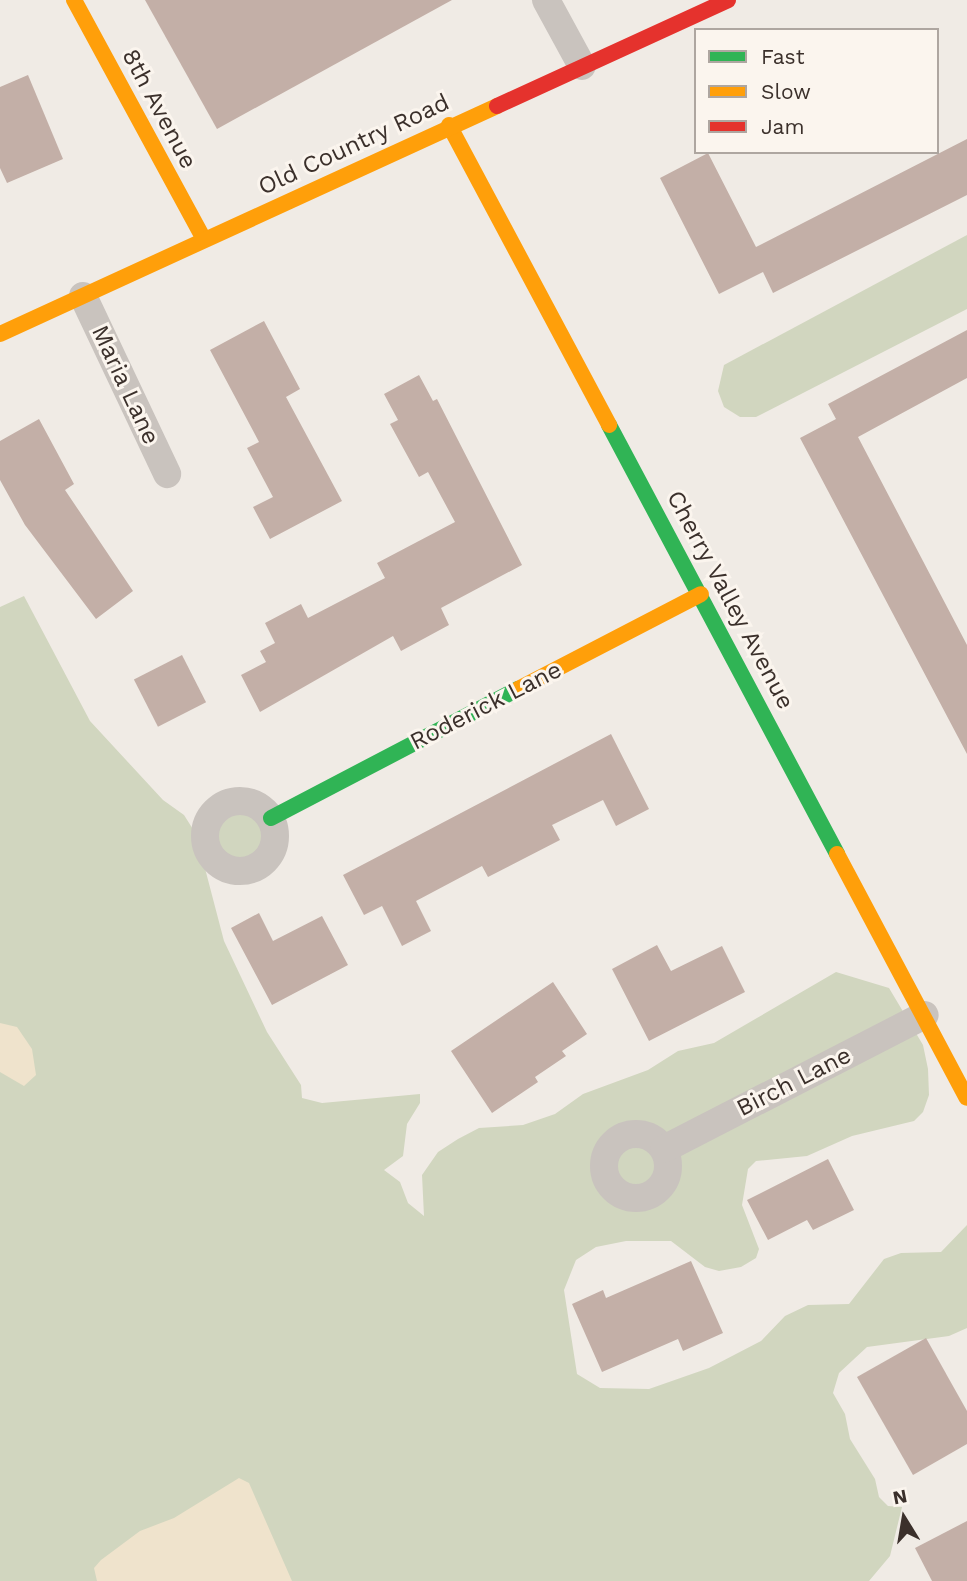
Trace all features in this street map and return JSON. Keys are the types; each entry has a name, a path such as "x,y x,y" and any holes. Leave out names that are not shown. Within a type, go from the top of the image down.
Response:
{"street":[{"name":"8th Avenue","path":"74,0 204,239"},
{"path":"546,0 582,66"},
{"name":"Old Country Road","path":"0,334 449,125 728,0"},
{"name":"Cherry Valley Avenue","path":"449,125 967,1098"},
{"name":"Maria Lane","path":"83,296 167,474"},
{"name":"Roderick Lane","path":"271,818 701,594"},
{"name":"Birch Lane","path":"664,1149 925,1015"}],"green space":[{"path":"967,235 967,309 756,417 740,417 724,407 718,391 724,365"},
{"path":"24,596 90,721 163,800 184,815 196,834 224,941 267,1032 301,1085 302,1098 322,1103 420,1094 420,1103 407,1124 403,1156 384,1170 400,1182 408,1203 424,1216 422,1175 438,1152 479,1128 523,1125 555,1114 583,1094 648,1070 678,1051 714,1043 836,972 889,988 923,1045 928,1069 929,1095 923,1112 914,1121 852,1136 807,1156 756,1161 748,1169 742,1205 759,1249 756,1258 741,1267 719,1271 705,1267 671,1241 626,1241 596,1247 576,1260 564,1290 577,1374 600,1388 649,1389 709,1368 761,1341 785,1316 808,1305 849,1304 884,1259 901,1253 941,1252 967,1225 967,1328 949,1336 867,1347 839,1373 833,1393 845,1414 850,1439 875,1479 879,1497 888,1506 902,1507 890,1556 869,1581 0,1581 0,607"},
{"path":"240,805 261,814 270,835 261,856 240,865 219,856 210,835 219,814"}],"sand":[{"path":"0,1023 17,1027 32,1049 36,1075 24,1086 0,1072"},
{"path":"239,1478 249,1483 292,1581 97,1581 94,1568 140,1531 174,1518"}],"building":[{"path":"145,0 452,0 217,129"},
{"path":"28,75 63,159 7,183 0,168 0,87"},
{"path":"967,139 967,195 773,293 763,272 719,294 660,178 709,154 756,247"},
{"path":"264,321 300,389 286,397 342,501 270,539 253,507 273,497 247,448 259,442 210,350"},
{"path":"967,330 967,378 858,437 967,645 967,754 800,438 836,419 828,404"},
{"path":"419,375 433,401 437,399 522,565 441,608 449,625 401,651 393,636 260,712 241,675 266,662 260,651 275,643 265,623 301,604 308,618 385,578 377,563 455,522 428,472 419,477 390,424 398,420 384,394"},
{"path":"39,419 74,484 65,490 133,591 96,619 25,525 0,480 0,441"},
{"path":"182,655 206,702 158,727 134,680"},
{"path":"611,734 649,809 616,826 603,800 552,825 560,840 488,877 482,866 416,901 431,931 402,946 382,906 364,915 343,875"},
{"path":"259,913 273,941 322,916 348,965 272,1005 231,928"},
{"path":"657,945 671,971 722,946 745,992 649,1041 612,969"},
{"path":"553,982 587,1034 562,1051 566,1056 535,1077 538,1082 492,1113 451,1051"},
{"path":"828,1159 854,1210 813,1230 807,1220 768,1240 747,1200"},
{"path":"691,1261 723,1333 683,1351 678,1339 602,1372 572,1304 603,1290 606,1298"},
{"path":"926,1338 967,1411 967,1444 913,1475 857,1377"},
{"path":"967,1521 967,1581 932,1581 915,1548"}],"traffic: fast":[{"path":"609,425 837,854"},
{"path":"271,818 518,689"}],"traffic: slow":[{"path":"74,0 204,239"},
{"path":"0,334 497,106"},
{"path":"449,125 609,425"},
{"path":"518,689 701,594"},
{"path":"837,854 967,1098"}],"traffic: jam":[{"path":"497,106 728,0"}]}
